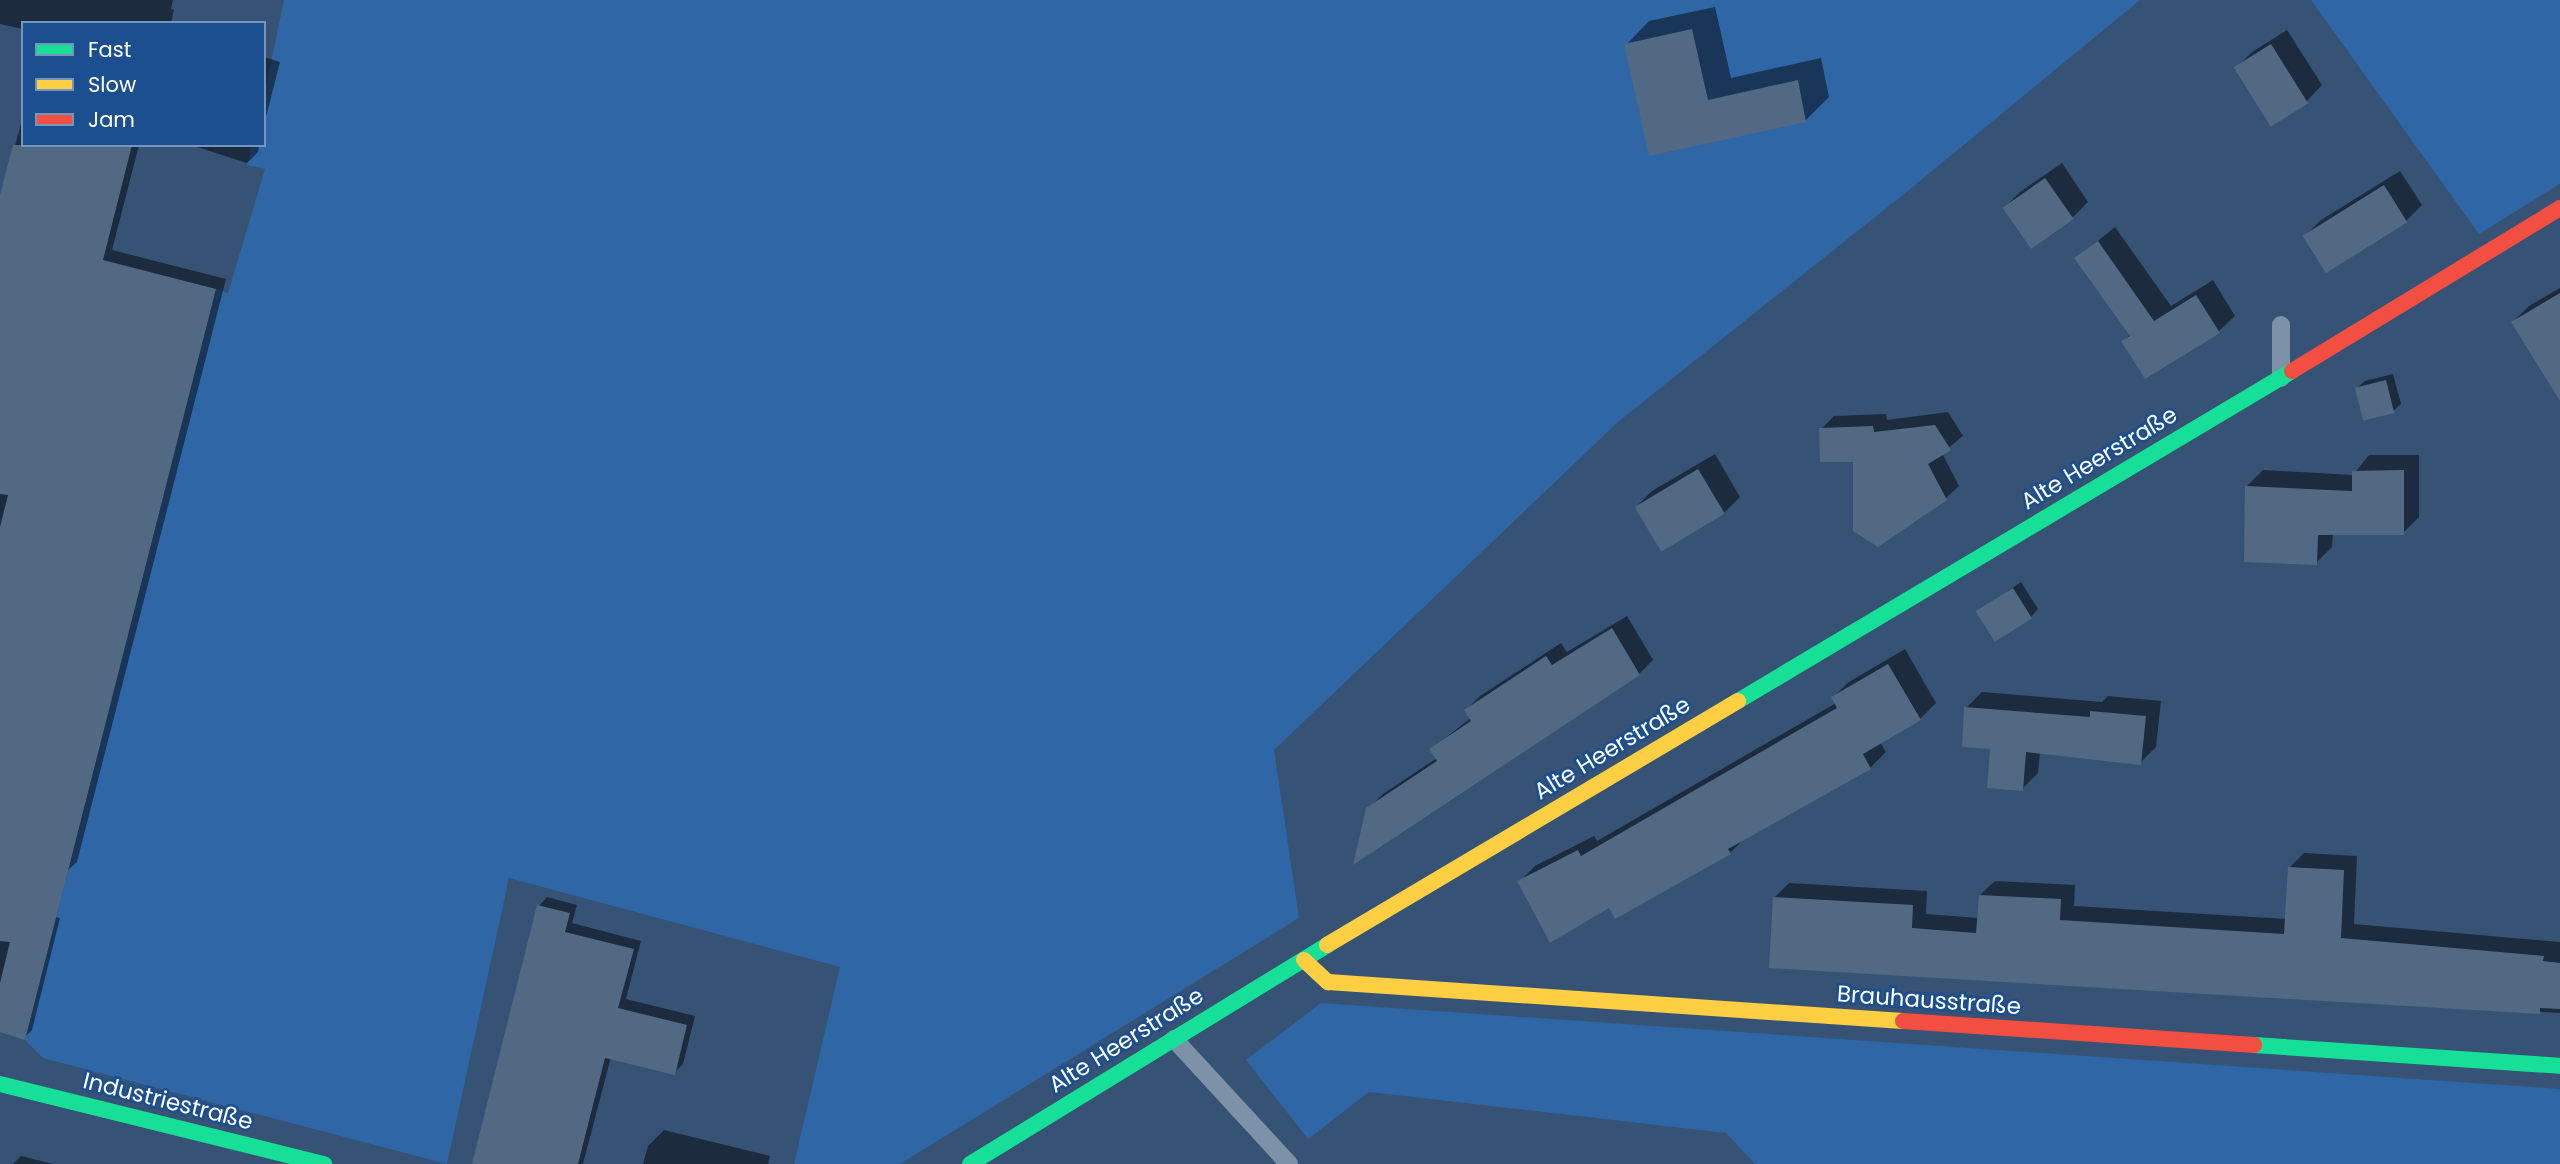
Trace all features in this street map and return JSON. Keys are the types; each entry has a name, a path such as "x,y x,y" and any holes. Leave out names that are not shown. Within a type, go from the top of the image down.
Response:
{"street":[{"name":"Alte Heerstraße","path":"970,1164 1304,960 2281,378 2560,208"},
{"name":"Brauhausstraße","path":"1304,960 1328,982 2560,1066"},
{"name":"Industriestraße","path":"0,1084 324,1164"}],"lane":[{"path":"2281,325 2281,378"},
{"path":"1174,1039 1289,1164"}],"shaded area":[{"path":"284,0 2140,0 1909,190 1618,422 1274,750 1299,918 900,1164 794,1164 840,967 509,878 447,1164 43,1058 25,1040 216,289 228,293 265,169 247,165 252,147 266,147 266,86"},
{"path":"2311,0 2560,0 2560,184 2479,234"},
{"path":"1321,1003 2560,1089 2560,1164 1755,1164 1726,1133 1369,1092 1308,1139 1246,1060"}],"building":[{"path":"1692,29 1708,100 1798,80 1806,122 1649,156 1624,44"},
{"path":"2271,44 2308,103 2271,127 2234,67"},
{"path":"13,145 131,147 103,260 216,289 25,1040 0,1032 0,983 10,942 0,941 0,527 8,495 0,494 0,195"},
{"path":"2045,178 2074,219 2031,249 2002,208"},
{"path":"2384,185 2407,222 2326,273 2303,236"},
{"path":"2098,241 2154,321 2196,295 2220,333 2145,379 2121,341 2130,336 2074,258"},
{"path":"2560,293 2560,401 2511,322"},
{"path":"2386,380 2394,413 2363,421 2355,388"},
{"path":"1935,425 1951,450 1928,464 1947,500 1878,547 1853,531 1853,462 1820,462 1819,428 1873,426 1874,432"},
{"path":"1698,469 1725,514 1661,552 1635,507"},
{"path":"2404,470 2404,535 2318,535 2317,565 2244,562 2245,486 2352,491 2352,471"},
{"path":"2013,588 2032,619 1995,642 1976,611"},
{"path":"1612,628 1640,675 1353,865 1366,808 1437,761 1429,749 1471,721 1464,710 1546,656 1552,665"},
{"path":"1888,664 1921,720 1863,754 1871,769 1728,849 1731,854 1615,919 1609,908 1550,943 1517,881 1578,850 1581,856 1837,708 1831,697"},
{"path":"1964,707 2090,717 2090,711 2146,716 2141,765 2026,752 2023,791 1987,788 1990,749 1962,747"},
{"path":"2288,867 2344,870 2341,938 2544,956 2543,961 2560,963 2560,1009 2540,1008 2540,1014 1769,968 1773,897 1913,905 1912,928 1976,933 1979,895 2061,899 2060,920 2284,934"},
{"path":"537,905 570,913 565,932 634,949 618,1008 687,1025 675,1075 605,1058 578,1164 472,1164"}],"traffic: fast":[{"path":"1738,701 2292,371"},
{"path":"970,1164 1327,945"},
{"path":"2254,1045 2560,1066"},
{"path":"0,1084 324,1164"}],"traffic: slow":[{"path":"1327,945 1738,701"},
{"path":"1304,960 1328,982 1903,1021"}],"traffic: jam":[{"path":"2292,371 2560,208"},
{"path":"1903,1021 2254,1045"}]}
